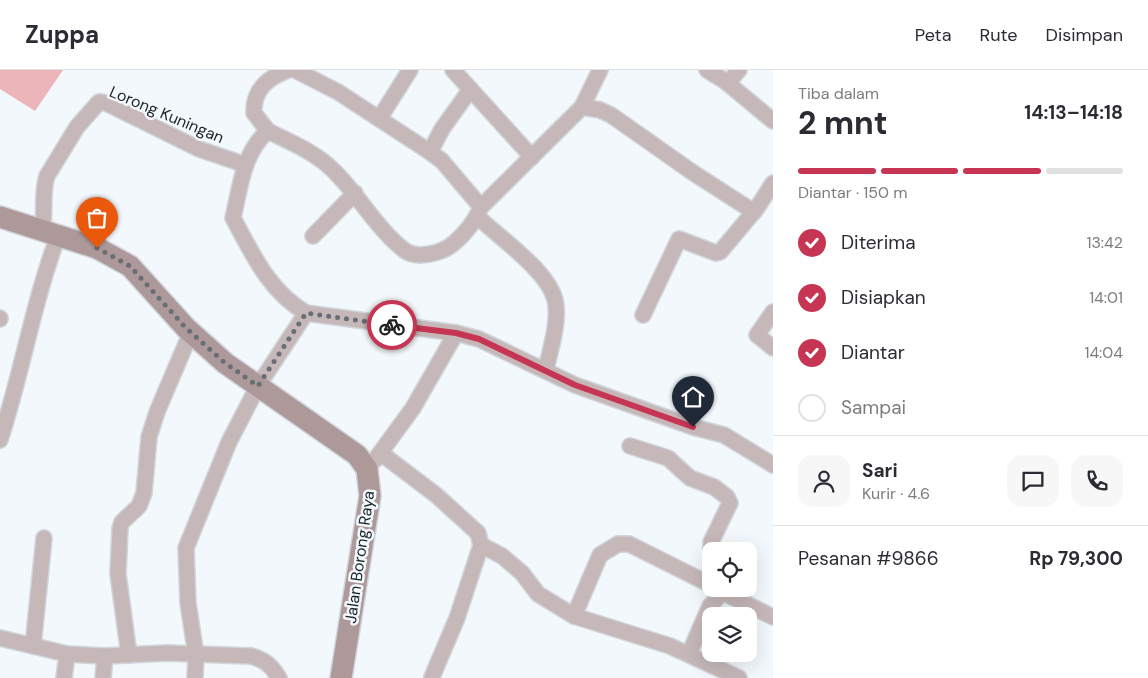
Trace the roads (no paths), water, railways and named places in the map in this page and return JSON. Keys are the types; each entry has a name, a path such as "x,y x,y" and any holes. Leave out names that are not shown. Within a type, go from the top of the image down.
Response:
{"main road":[{"name":"Jalan Borong Raya","path":"0,217 97,248 130,266 191,332 225,363 322,428 357,455 374,461 341,678"}],"street":[{"path":"288,70 264,84 256,92 254,112 268,131 313,154 332,169 404,250 410,253 423,254 448,248 479,211 582,107 600,70"},
{"path":"295,70 338,92 430,152 442,162 479,211 539,273 552,292 556,306 556,320 546,370"},
{"path":"379,119 410,70"},
{"path":"453,70 532,157"},
{"path":"707,70 728,83 773,121"},
{"path":"728,83 740,70"},
{"path":"430,152 442,130 470,90"},
{"name":"Lorong Kuningan","path":"50,233 45,210 44,184 77,127 99,102 106,103 135,120 199,149 246,165"},
{"path":"582,107 600,110 610,115 754,212"},
{"path":"268,131 259,138 246,165 233,218 264,274 292,304 306,313 456,333 479,339 597,393 693,427 724,435 773,465"},
{"path":"644,315 679,239 716,253 720,252 754,212 773,183"},
{"path":"313,236 355,193"},
{"path":"0,440 12,401 43,277 50,233"},
{"path":"773,312 757,335 773,348"},
{"path":"194,678 196,655 188,603 186,548 229,442 258,386 306,313"},
{"path":"129,655 118,574 120,528 122,522 139,506 144,493 149,437 157,412 191,332"},
{"path":"432,676 457,618 481,545 478,533 436,495 374,461 413,408 456,333"},
{"path":"630,446 668,458 690,478 714,487 727,497 730,503 711,542"},
{"path":"33,646 44,538"},
{"path":"574,616 600,555 618,544 630,544 702,578"},
{"path":"481,545 502,556 522,573 532,589 546,600 574,616 670,646 739,678"},
{"path":"689,654 710,606 717,597"},
{"path":"735,597 773,617"},
{"path":"0,638 67,654 105,656 167,652 196,655 251,656 264,660 279,678"},
{"path":"64,678 67,654"},
{"path":"103,678 105,656"}]}
